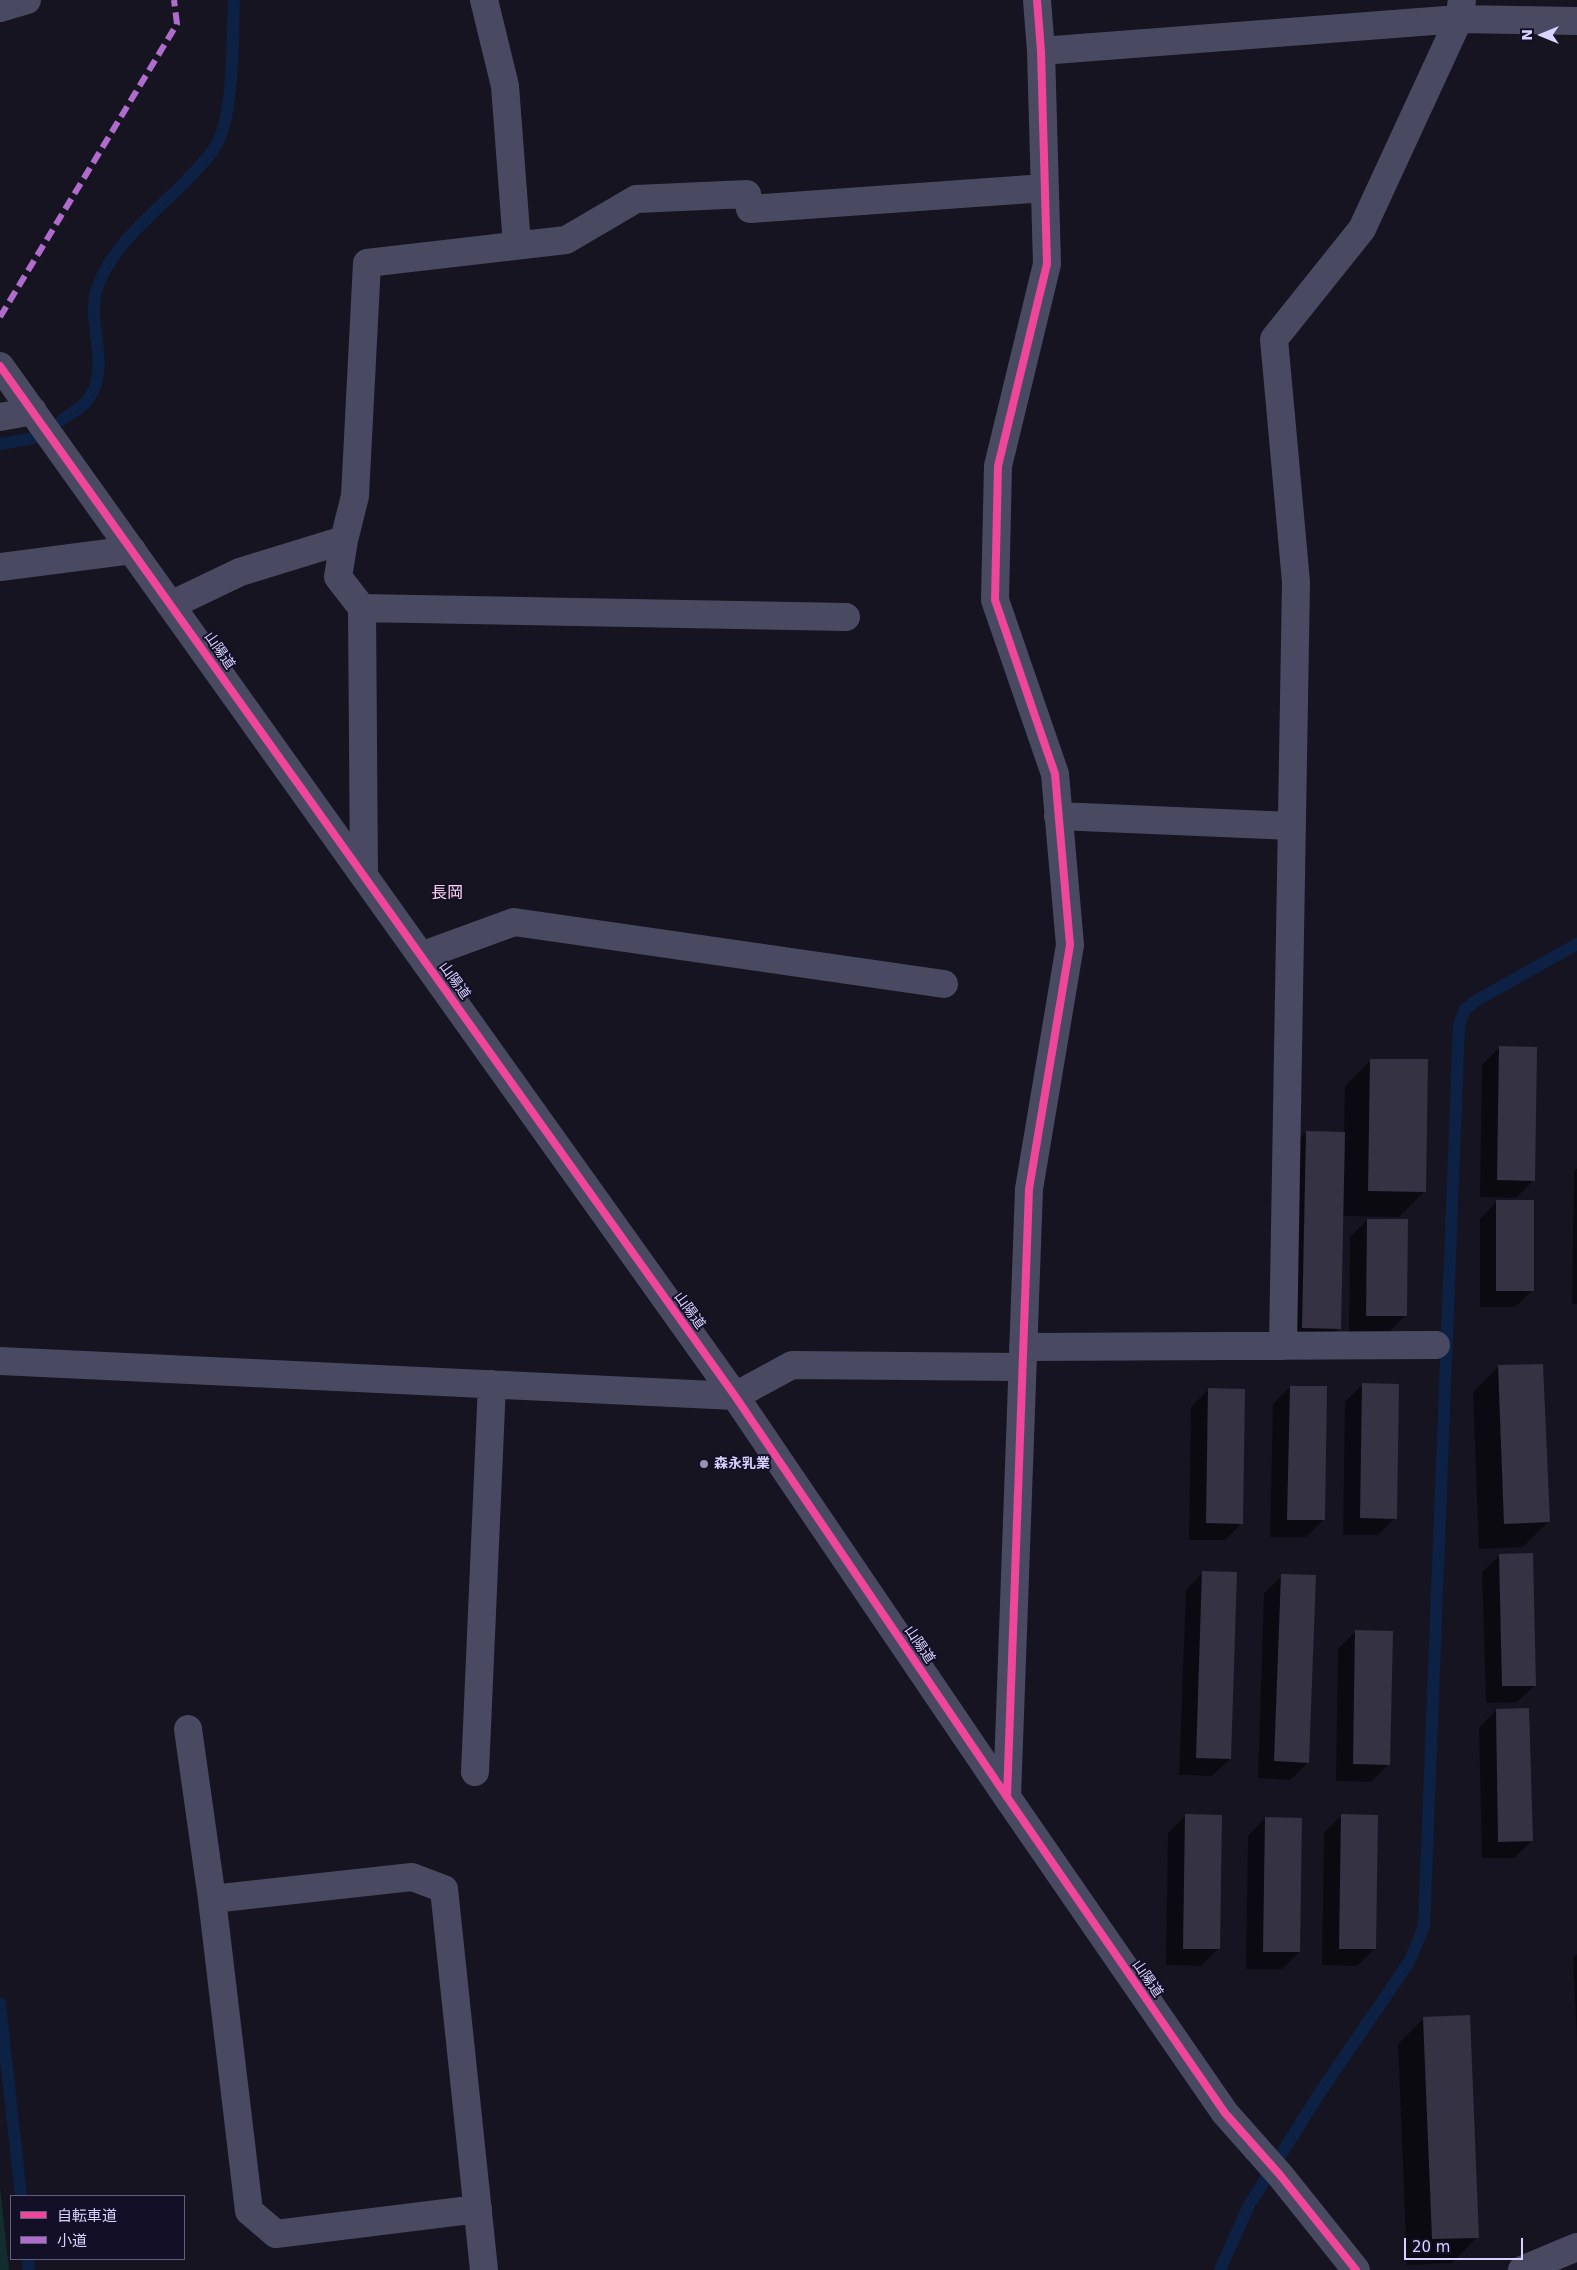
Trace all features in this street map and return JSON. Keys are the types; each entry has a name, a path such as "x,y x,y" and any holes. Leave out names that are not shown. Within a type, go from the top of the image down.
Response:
{"street":[{"path":"0,8 27,0"},
{"path":"484,0 505,86 518,245"},
{"path":"1007,1798 1029,1188 1070,945 1054,774 995,600 998,466 1047,264 1041,51 1037,0"},
{"path":"1041,51 1460,9 1577,21"},
{"path":"1283,1346 1296,582 1274,339 1362,229 1460,9"},
{"path":"364,876 362,608 338,577 344,540 355,496 367,263 566,240 636,199 747,194 750,209 1045,188"},
{"name":"山陽道","path":"0,366 735,1396 1007,1798 1225,2113 1356,2270"},
{"path":"0,417 33,412"},
{"path":"171,605 240,572 344,540"},
{"path":"0,567 132,550"},
{"path":"362,608 846,617"},
{"path":"1058,816 1292,826"},
{"path":"421,956 514,922 944,984"},
{"path":"0,1361 735,1396 792,1365 1283,1346 1436,1345"},
{"path":"474,1772 492,1384"},
{"path":"188,1729 212,1899 249,2210 276,2234 478,2209"},
{"path":"212,1899 412,1877 444,1889 484,2270"},
{"path":"1522,2270 1577,2247"}],"green space":[{"path":"0,2187 9,2270 0,2270"}],"building":[{"path":"1499,1046 1537,1047 1535,1181 1497,1180"},
{"path":"1370,1059 1428,1059 1426,1192 1368,1191"},
{"path":"1306,1131 1345,1132 1341,1329 1302,1328"},
{"path":"1496,1200 1534,1200 1534,1291 1496,1291"},
{"path":"1367,1219 1408,1219 1407,1316 1366,1316"},
{"path":"1543,1364 1550,1522 1504,1524 1498,1365"},
{"path":"1362,1383 1399,1384 1397,1519 1360,1518"},
{"path":"1290,1386 1327,1386 1325,1520 1287,1520"},
{"path":"1208,1388 1245,1389 1243,1524 1206,1523"},
{"path":"1533,1553 1536,1686 1502,1686 1499,1554"},
{"path":"1202,1571 1237,1572 1231,1759 1196,1758"},
{"path":"1281,1574 1316,1575 1309,1763 1274,1761"},
{"path":"1355,1630 1393,1631 1390,1765 1353,1764"},
{"path":"1529,1708 1533,1841 1498,1842 1496,1709"},
{"path":"1185,1814 1222,1815 1220,1949 1183,1949"},
{"path":"1341,1814 1378,1815 1376,1949 1339,1949"},
{"path":"1265,1817 1302,1818 1300,1952 1263,1952"},
{"path":"1470,2015 1479,2238 1432,2239 1423,2017"}],"waterway":[{"path":"62,420 81,407 94,389 98,376 99,362 94,302 97,288 112,258 135,230 199,167 219,140 224,126 230,91 234,1"},
{"path":"0,444 34,438"},
{"path":"1220,2270 1249,2205 1321,2091 1409,1962 1424,1926 1459,1025 1465,1009 1479,999 1577,944"},
{"path":"0,2004 21,2195"},
{"path":"28,2260 29,2270"}],"marked path":[{"path":"0,317 177,24 174,0"}],"cycle path":[{"path":"1007,1797 1029,1189 1070,945 1055,774 995,600 998,466 1047,264 1041,51 1037,0"},
{"path":"0,366 735,1396 1007,1797 1225,2113 1280,2175 1356,2270"}],"place":[{"name":"森永乳業","path":"704,1464"}],"district":[{"name":"長岡","path":"447,894"}]}
